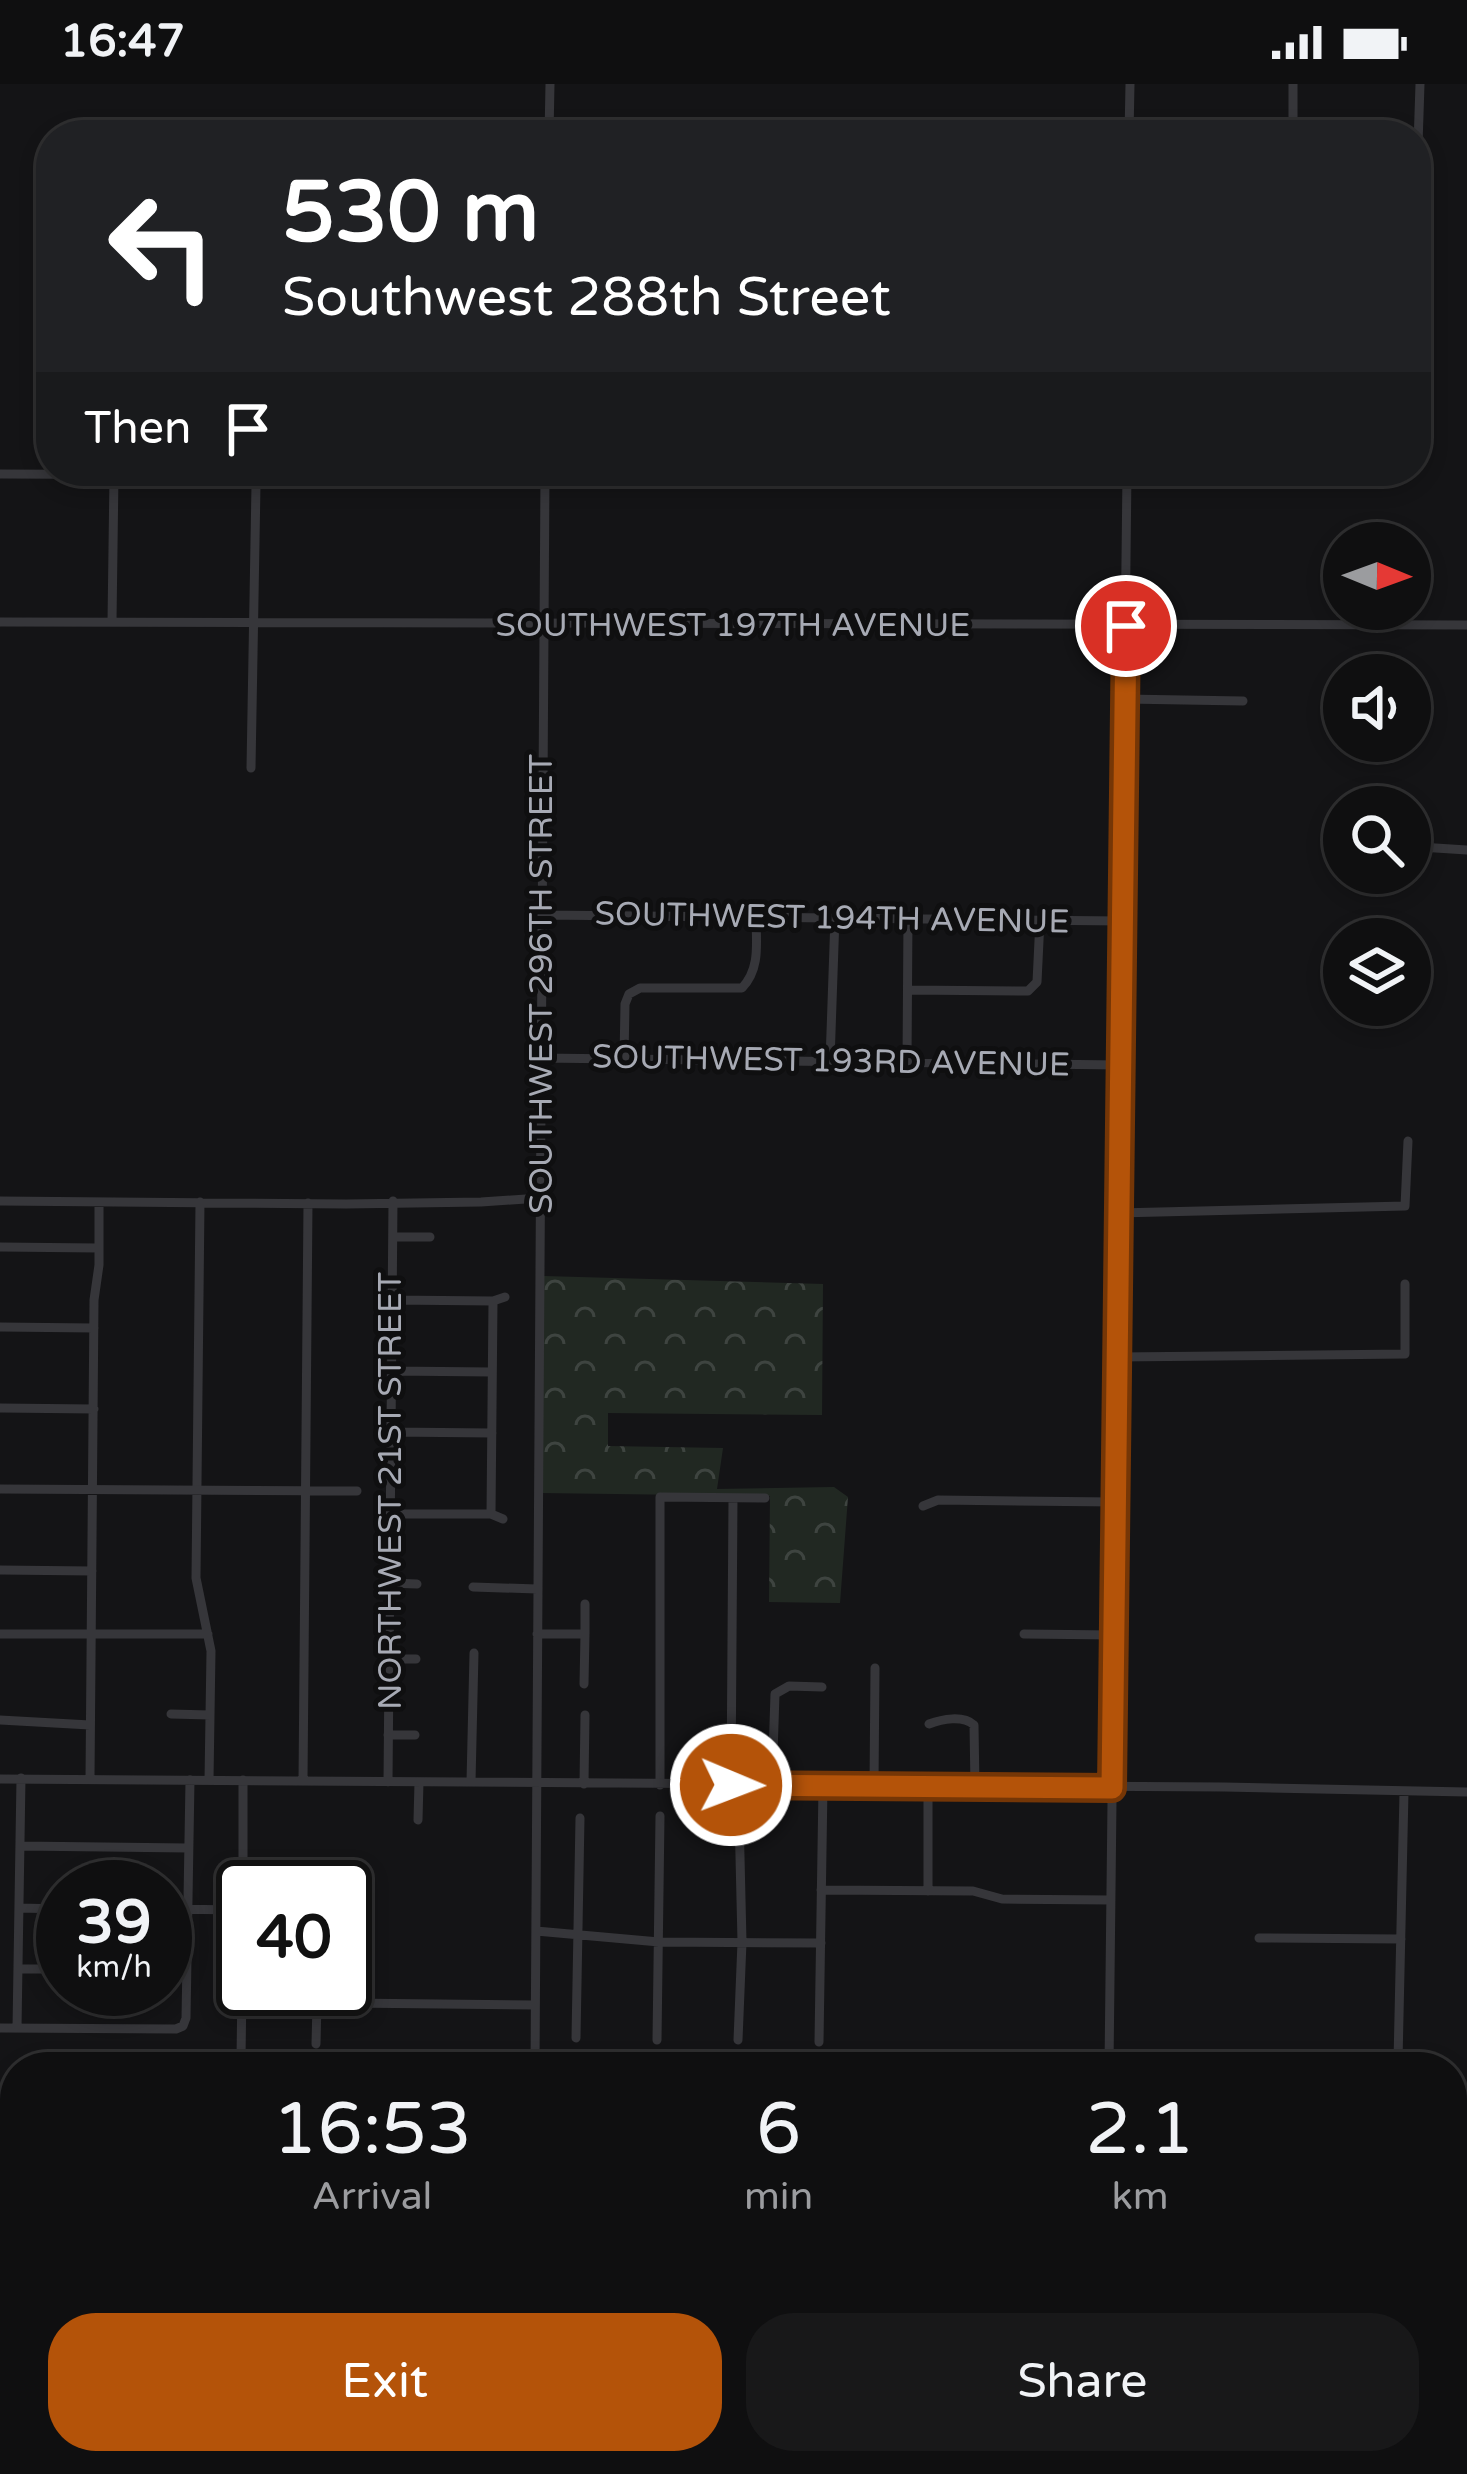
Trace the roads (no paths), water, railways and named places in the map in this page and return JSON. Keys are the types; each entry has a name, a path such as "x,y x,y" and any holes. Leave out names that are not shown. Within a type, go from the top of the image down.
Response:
{"street":[{"path":"549,120 550,84"},
{"path":"1129,120 1130,84"},
{"path":"1293,84 1293,120"},
{"path":"1419,120 1420,84"},
{"path":"0,474 36,474"},
{"path":"112,622 114,486"},
{"path":"251,768 254,486"},
{"name":"SOUTHWEST 296TH STREET","path":"536,1931 545,486"},
{"path":"1109,2052 1127,486"},
{"name":"SOUTHWEST 197TH AVENUE","path":"0,622 1467,625"},
{"path":"1125,699 1243,700"},
{"path":"1431,848 1467,850"},
{"name":"SOUTHWEST 194TH AVENUE","path":"542,915 1123,921"},
{"path":"624,1058 628,994 640,988 742,988 756,964 756,916"},
{"path":"830,1061 835,917"},
{"path":"908,917 908,1062"},
{"path":"908,990 1028,992 1037,982 1040,920"},
{"name":"SOUTHWEST 193RD AVENUE","path":"541,1058 1120,1065"},
{"path":"1118,1213 1405,1206 1408,1141"},
{"path":"0,1202 540,1198"},
{"path":"90,1779 99,1202"},
{"path":"200,1202 196,1578 211,1651 209,1780"},
{"name":"NORTHWEST 21ST STREET","path":"388,1781 393,1202"},
{"path":"303,1781 308,1203"},
{"path":"393,1237 430,1238"},
{"path":"0,1247 98,1248"},
{"path":"1117,1357 1406,1354 1405,1284"},
{"path":"392,1300 499,1299 492,1372 491,1514"},
{"path":"0,1328 94,1328"},
{"path":"391,1371 492,1372"},
{"path":"0,1408 94,1408"},
{"path":"391,1432 492,1433"},
{"path":"0,1489 357,1491"},
{"path":"659,1784 660,1497 765,1498"},
{"path":"731,1785 733,1498"},
{"path":"923,1506 938,1500 1115,1502"},
{"path":"390,1514 491,1514 503,1519"},
{"path":"0,1570 92,1570"},
{"path":"389,1583 417,1583"},
{"path":"473,1587 537,1589"},
{"path":"584,1684 585,1604"},
{"path":"0,1634 208,1634"},
{"path":"537,1634 585,1634"},
{"path":"1024,1634 1114,1635"},
{"path":"471,1782 474,1652"},
{"path":"389,1659 416,1659"},
{"path":"874,1786 875,1668"},
{"path":"772,1785 777,1691 822,1687"},
{"path":"171,1714 210,1715"},
{"path":"584,1784 585,1715"},
{"path":"0,1720 90,1725"},
{"path":"929,1724 965,1720 974,1726 975,1787"},
{"path":"388,1735 415,1735"},
{"path":"17,2028 20,1778"},
{"path":"0,1779 1467,1792"},
{"path":"188,1860 190,1780"},
{"path":"243,1780 243,1860"},
{"path":"418,1820 419,1782"},
{"path":"819,2042 823,1786"},
{"path":"928,1787 928,1891"},
{"path":"1398,2052 1404,1792"},
{"path":"738,2040 740,1814"},
{"path":"657,2040 660,1816"},
{"path":"576,2038 580,1818"},
{"path":"20,1846 188,1848"},
{"path":"821,1890 973,1891 1016,1900 1111,1900"},
{"path":"19,1908 36,1908"},
{"path":"535,2052 536,1931 659,1942 821,1943"},
{"path":"1259,1938 1401,1939"},
{"path":"18,1969 36,1969"},
{"path":"372,2003 535,2006"},
{"path":"0,2028 176,2030 186,2016"},
{"path":"241,2052 242,2016"},
{"path":"316,2044 317,2016"}]}
